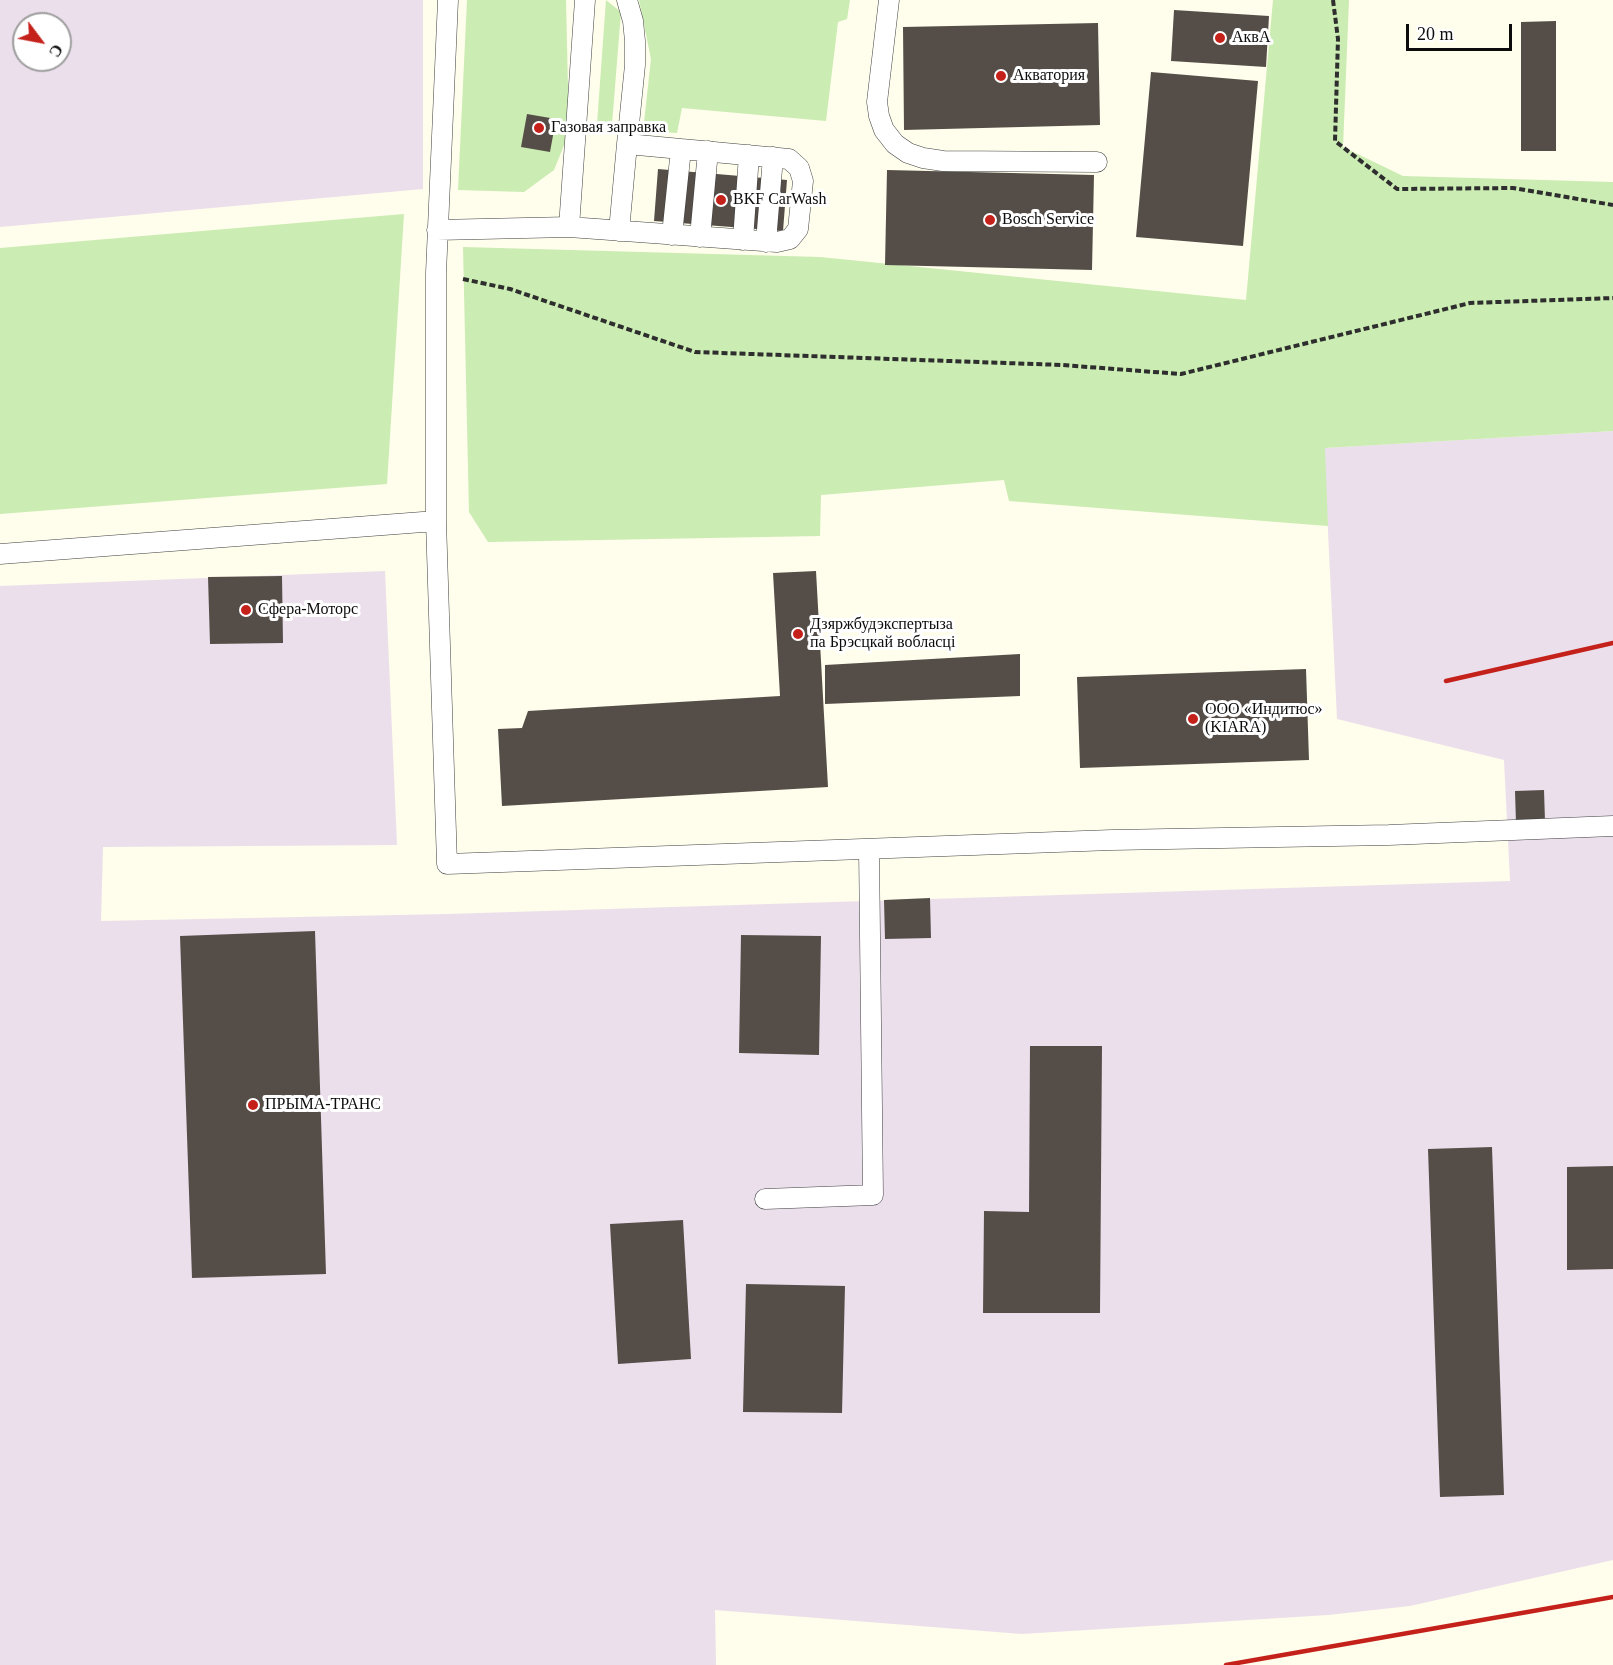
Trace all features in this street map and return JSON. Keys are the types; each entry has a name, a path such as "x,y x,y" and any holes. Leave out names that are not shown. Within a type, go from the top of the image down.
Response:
{"lane":[{"path":"448,0 436,273 436,521 447,864 1112,840 1389,835 1613,826"},
{"path":"569,227 585,0"},
{"path":"619,231 635,65 633,21 627,0"},
{"path":"889,0 878,102 879,116 884,130 895,144 916,155 943,161 1097,162"},
{"path":"437,230 569,227 784,242 790,239 798,229 803,182 799,168 782,157 627,144"},
{"path":"672,235 681,148"},
{"path":"700,237 708,151"},
{"path":"743,240 749,155"},
{"path":"766,242 773,157"},
{"path":"0,554 436,521"},
{"path":"765,1199 873,1195 869,849"}],"path":[{"path":"1333,0 1338,39 1335,141 1397,189 1513,188 1613,205"},
{"path":"436,273 510,289 695,352 1062,365 1181,374 1470,303 1613,298"}],"shaded area":[{"path":"0,0 423,0 423,189 0,227"},
{"path":"1613,431 1613,1560 1410,1606 1328,1615 1022,1634 715,1610 716,1665 0,1665 0,586 385,571 397,845 103,847 101,921 448,914 1510,881 1504,760 1337,719 1324,448"}],"green space":[{"path":"467,0 566,0 569,133 554,170 524,192 458,190"},
{"path":"606,0 621,12 612,124 597,124"},
{"path":"639,0 850,0 847,19 838,22 826,121 682,108 677,133 643,131 651,59"},
{"path":"1273,0 1349,0 1343,147 1403,176 1613,182 1613,431 1325,448 1328,526 1009,501 1004,480 821,495 820,536 488,542 469,512 463,247 820,257 1246,300"},
{"path":"404,214 387,484 0,514 0,248"}],"building":[{"name":"АквА","path":"1174,10 1269,16 1266,67 1171,61"},
{"path":"1556,21 1556,151 1521,151 1521,22"},
{"name":"Акватория","path":"1098,23 1100,125 904,130 903,27"},
{"path":"1151,72 1258,81 1243,246 1136,237"},
{"path":"527,114 556,119 550,152 521,147"},
{"name":"BKF CarWash","path":"658,169 787,180 783,231 654,221"},
{"name":"Bosch Service","path":"887,170 1094,175 1092,270 885,265"},
{"name":"Дзяржбудэкспертыза па Брэсцкай вобласці","path":"816,571 828,787 502,806 498,729 522,728 528,711 780,696 773,573"},
{"name":"Сфера-Моторс","path":"282,576 283,643 210,644 208,577"},
{"path":"1020,654 1020,696 825,704 825,665"},
{"name":"ООО «Индитюс» (KIARA)","path":"1306,669 1309,760 1080,768 1077,677"},
{"path":"1544,790 1545,821 1516,823 1515,791"},
{"path":"930,898 931,938 885,939 884,900"},
{"name":"ПРЫМА-ТРАНС","path":"315,931 326,1274 192,1278 180,936"},
{"path":"741,935 821,936 819,1055 739,1053"},
{"path":"1030,1046 1102,1046 1100,1313 983,1313 984,1211 1029,1212"},
{"path":"1492,1147 1504,1495 1440,1497 1428,1149"},
{"path":"1613,1166 1613,1269 1567,1270 1567,1167"},
{"path":"683,1220 691,1359 618,1364 610,1224"},
{"path":"746,1284 845,1286 842,1413 743,1412"}],"railway":[{"path":"1446,681 1613,643"},
{"path":"1226,1665 1613,1597"}],"place":[{"name":"АквА","path":"1220,38"},
{"name":"Акватория","path":"1001,76"},
{"name":"Газовая заправка","path":"539,128"},
{"name":"BKF CarWash","path":"721,200"},
{"name":"Bosch Service","path":"990,220"},
{"name":"Сфера-Моторс","path":"246,610"},
{"name":"Дзяржбудэкспертыза па Брэсцкай вобласці","path":"798,634"},
{"name":"ООО «Индитюс» (KIARA)","path":"1193,719"},
{"name":"ПРЫМА-ТРАНС","path":"253,1105"}]}
